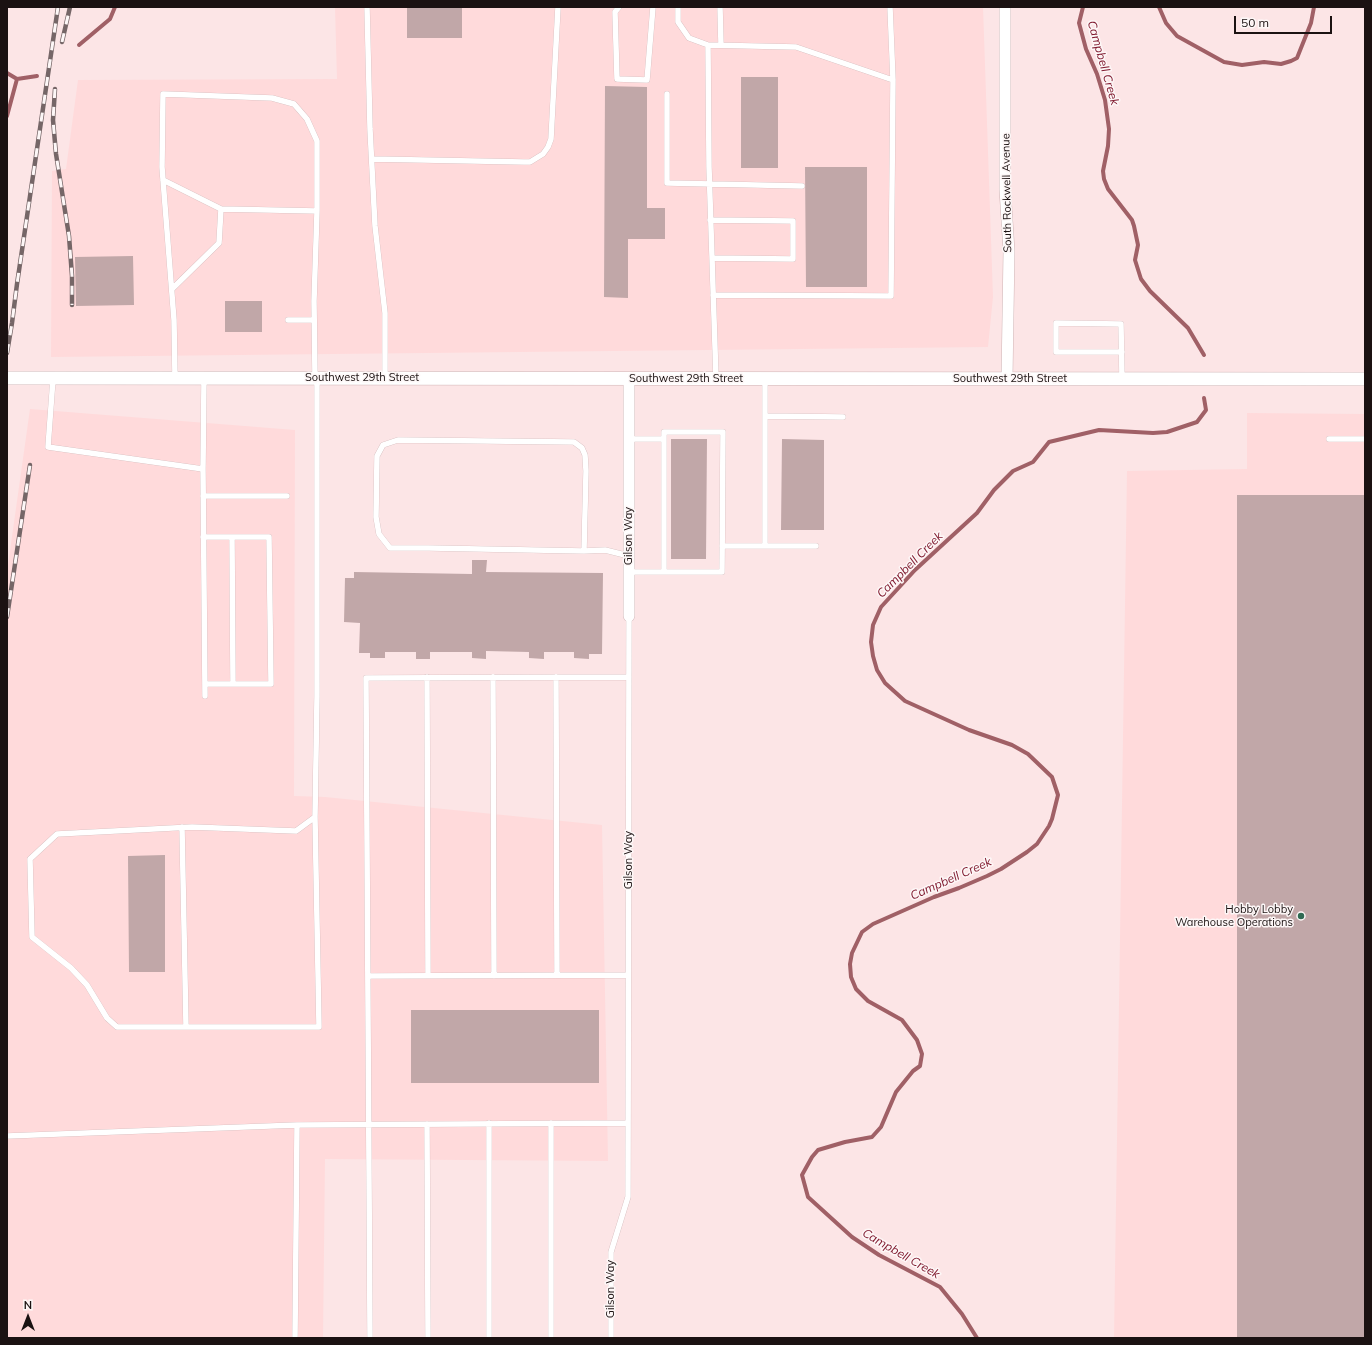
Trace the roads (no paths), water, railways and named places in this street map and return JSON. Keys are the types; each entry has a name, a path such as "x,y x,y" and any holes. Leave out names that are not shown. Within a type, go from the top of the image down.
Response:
{"street":[{"name":"South Rockwell Avenue","path":"1005,7 1005,190 1008,251 1007,379"},
{"name":"Southwest 29th Street","path":"7,378 1365,378"},
{"name":"Gilson Way","path":"629,379 629,616"}],"lane":[{"path":"367,7 375,226 385,313 385,378"},
{"path":"372,159 530,162 543,154 548,148 551,139 558,7"},
{"path":"619,7 615,12 617,79 647,80 653,7"},
{"path":"676,7 678,22 689,38 708,45 796,47 893,80"},
{"path":"720,7 721,46"},
{"path":"713,294 891,296 893,80 890,7"},
{"path":"708,45 709,184 716,379"},
{"path":"175,378 174,320 162,167 163,94 272,98 294,104 307,119 317,141 314,320 316,378 316,817 319,1027 117,1027 107,1018 87,985 71,968 32,938 30,859 57,834 182,827 296,831 316,817"},
{"path":"667,94 666,183 802,186"},
{"path":"164,180 221,210 317,211"},
{"path":"172,289 219,243 221,210"},
{"path":"710,220 793,221 793,259 712,258"},
{"path":"288,320 314,320"},
{"path":"1122,352 1056,352 1056,323 1121,324 1122,352 1122,379"},
{"path":"204,378 203,537 205,696"},
{"path":"53,379 48,447 203,469"},
{"path":"765,379 765,546"},
{"path":"765,416 843,417"},
{"path":"629,572 664,572 722,572 723,432 664,432 664,572"},
{"path":"629,439 664,439"},
{"path":"1329,439 1365,439"},
{"path":"584,551 585,455 582,448 574,442 398,440 383,445 377,456 376,517 379,534 390,548 584,551 605,550 629,556"},
{"path":"203,496 287,496"},
{"path":"203,537 269,537 271,684 205,684"},
{"path":"232,537 233,684"},
{"path":"722,546 816,546"},
{"name":"Gilson Way","path":"611,1338 611,1252 628,1197 629,616"},
{"path":"427,677 428,976"},
{"path":"493,677 494,976"},
{"path":"556,677 557,975"},
{"path":"370,1338 366,678 629,677"},
{"path":"182,827 186,1027"},
{"path":"368,976 628,975"},
{"path":"489,1123 489,1338"},
{"path":"551,1123 551,1338"},
{"path":"7,1136 297,1125 628,1123"},
{"path":"427,1124 428,1338"},
{"path":"295,1338 297,1125"}],"waterway":[{"path":"79,45 110,19 115,7"},
{"name":"Campbell Creek","path":"1083,7 1079,23 1086,49 1097,74 1105,100 1109,129 1108,146 1103,171 1104,179 1108,189 1132,220 1138,245 1135,260 1141,279 1150,291 1188,328 1204,355"},
{"name":"Campbell Creek","path":"1159,7 1166,23 1177,36 1224,62 1242,65 1264,62 1281,64 1297,58 1311,23 1314,7"},
{"path":"7,73 17,79 37,76"},
{"path":"7,116 17,79"},
{"name":"Campbell Creek","path":"977,1338 962,1314 940,1287 879,1255 852,1237 808,1197 802,1175 812,1157 818,1150 845,1142 872,1137 881,1127 896,1092 913,1071 920,1066 922,1054 917,1040 902,1020 868,1001 856,989 851,977 850,964 852,953 862,932 873,924 934,897 987,876 1001,869 1027,852 1037,844 1049,826 1058,795 1052,777 1028,754 1012,745 969,730 905,701 885,683 877,670 873,656 871,642 873,625 881,607 915,570 977,513 994,490 1013,471 1033,462 1049,442 1099,430 1153,433 1167,432 1197,422 1206,410 1204,398"}],"railway":[{"path":"7,353 58,7"},
{"path":"62,42 70,7"},
{"path":"55,89 53,120 56,154 69,236 72,276 72,305"},
{"path":"7,617 30,465"}],"place":[{"name":"Hobby Lobby Warehouse Operations","path":"1301,916"}]}
